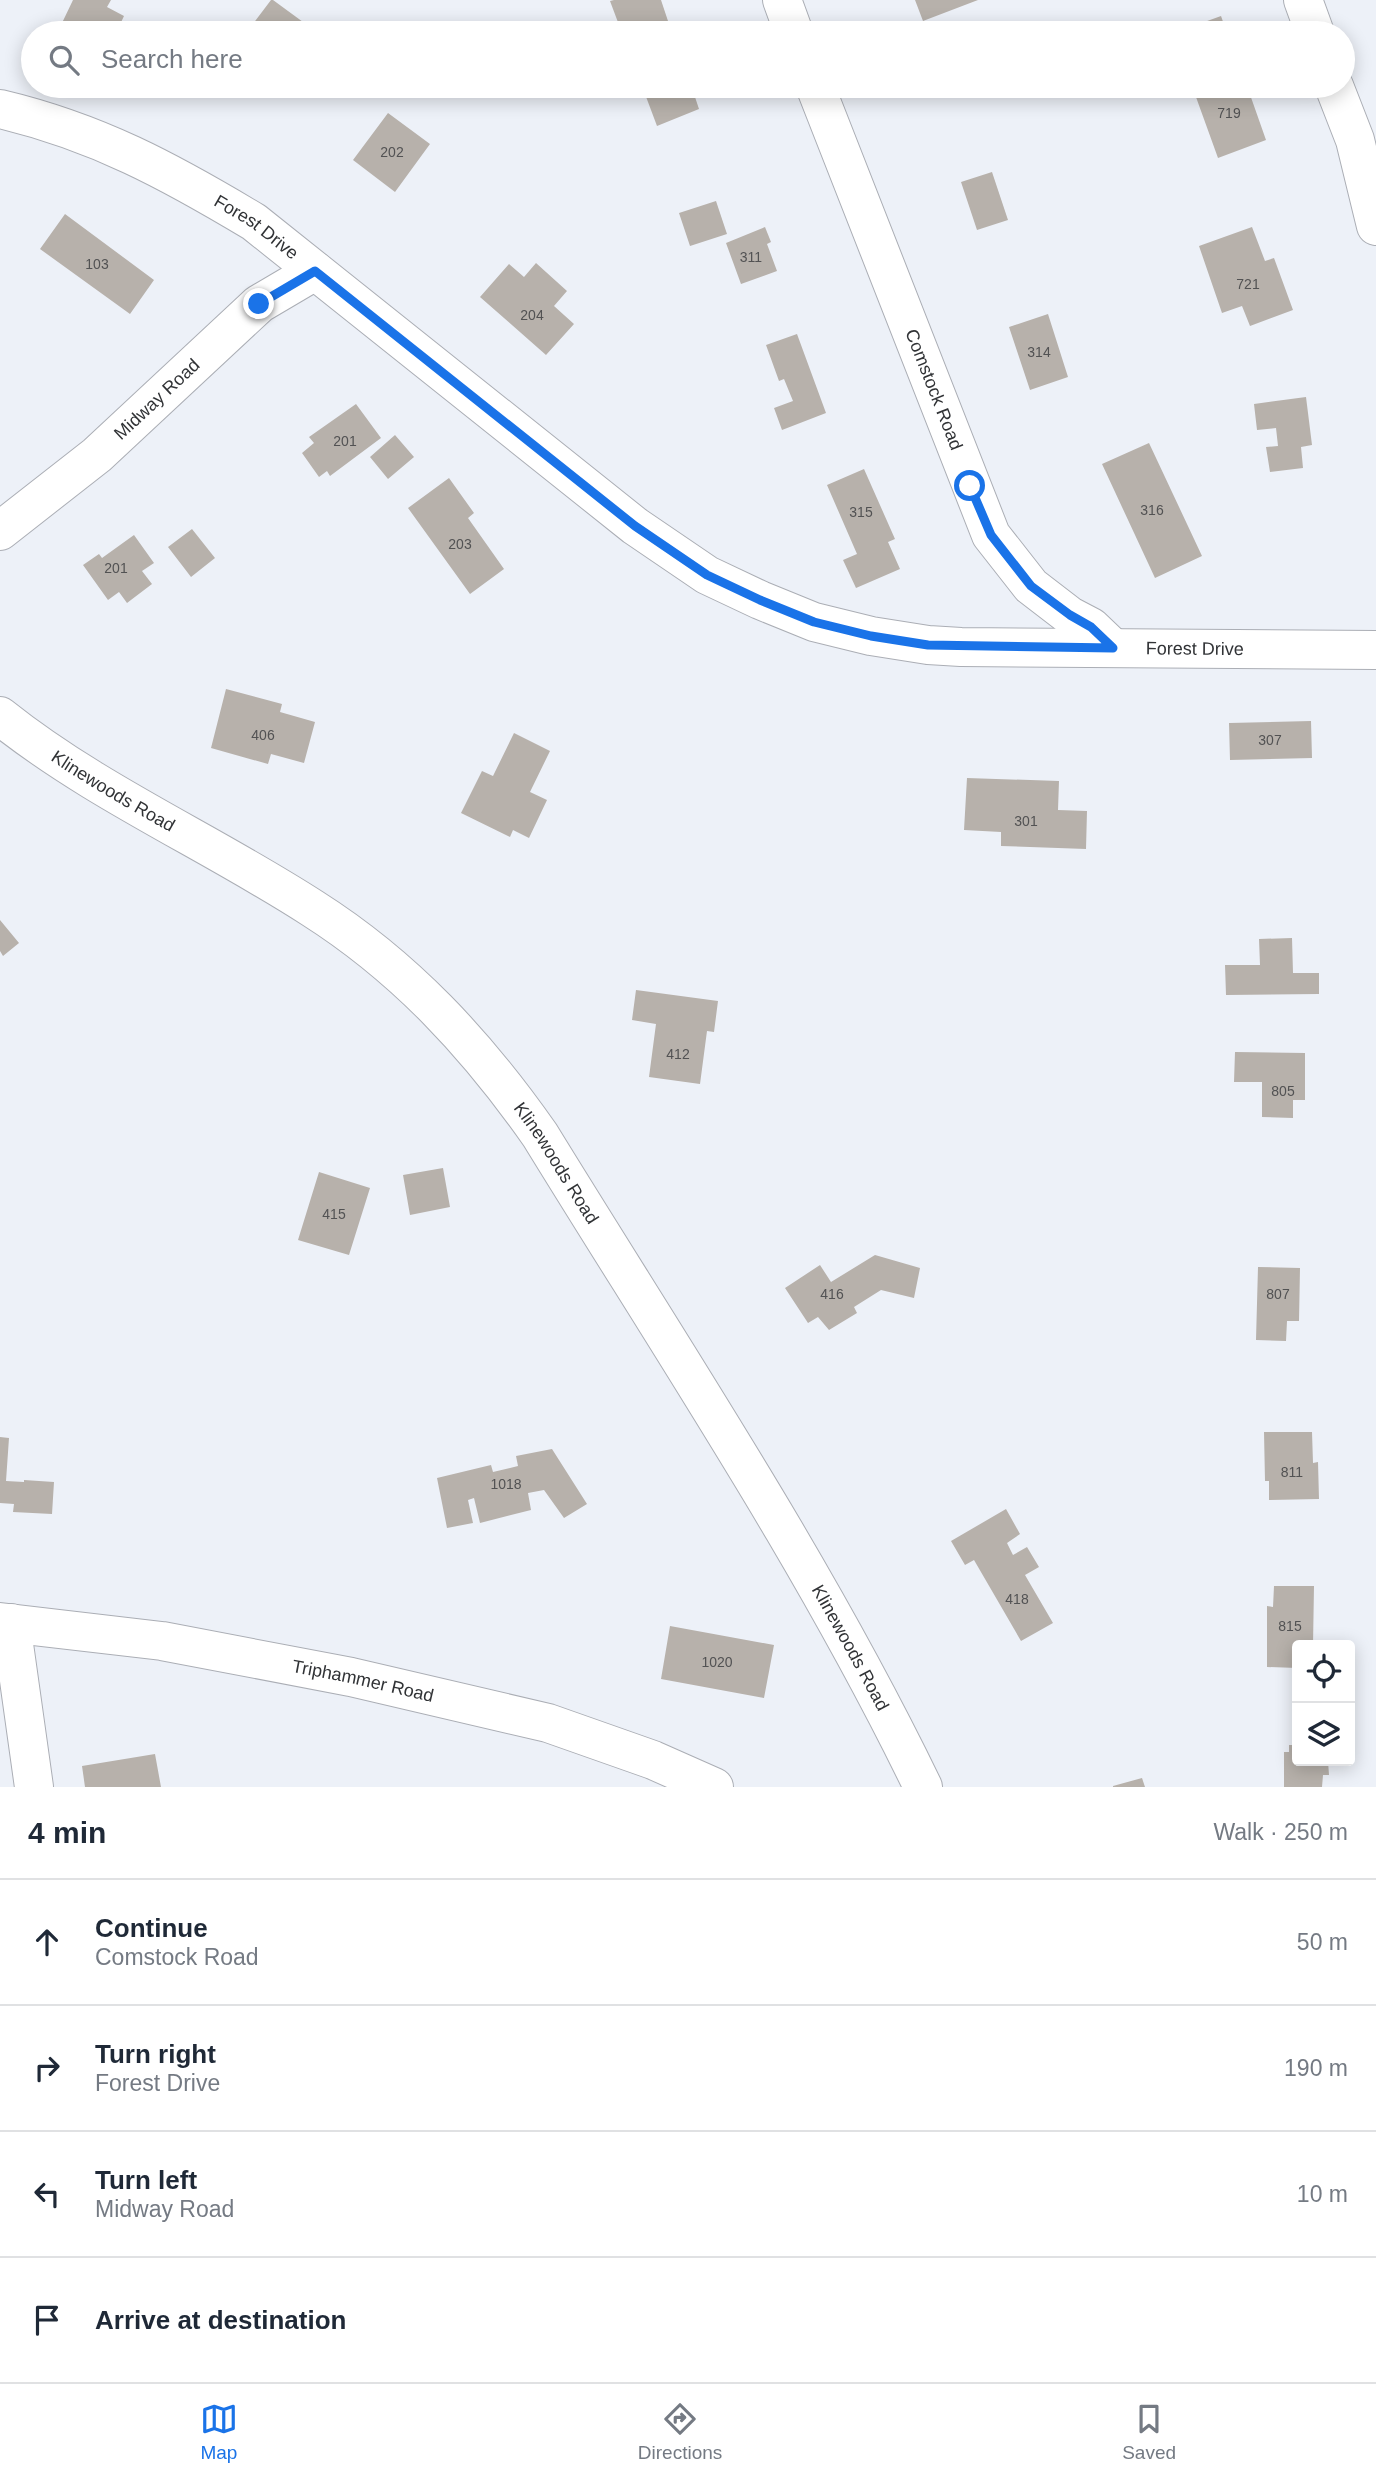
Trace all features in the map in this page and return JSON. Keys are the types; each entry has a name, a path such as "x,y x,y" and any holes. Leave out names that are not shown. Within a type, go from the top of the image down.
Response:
{"street":[{"path":"782,0 790,21"},
{"path":"1303,0 1311,21"},
{"name":"Comstock Road","path":"820,98 991,535 1031,586 1091,627 1113,648"},
{"path":"1339,98 1355,140 1376,226"},
{"name":"Forest Drive","path":"0,109 39,118 114,145 185,180 254,222 635,526 707,575 814,622 871,636 928,645 1376,650"},
{"name":"Midway Road","path":"0,531 97,455 259,304 315,271"},
{"name":"Klinewoods Road","path":"0,716 58,758 313,908 363,943 444,1015 500,1078 540,1135 777,1520 857,1657 923,1787"},
{"path":"5,1623 34,1787"},
{"name":"Triphammer Road","path":"5,1623 162,1641 351,1677 548,1723 653,1760 714,1787"}],"building":[{"path":"73,0 111,0 107,7 124,16 122,21 63,21"},
{"path":"273,0 302,21 255,21"},
{"path":"661,0 668,21 618,21 610,1"},
{"path":"915,0 978,0 923,21"},
{"path":"1221,16 1223,21 1207,21"},
{"path":"646,98 695,98 699,109 657,126"},
{"path":"1196,98 1251,98 1266,140 1218,158"},
{"path":"388,113 430,144 395,192 353,160"},
{"path":"992,172 1008,220 977,230 961,182"},
{"path":"716,201 727,234 690,246 679,213"},
{"path":"65,214 154,280 130,314 40,249"},
{"path":"765,227 771,242 767,244 777,271 741,284 726,243"},
{"path":"1252,227 1265,261 1274,258 1293,310 1250,326 1242,306 1222,313 1199,246"},
{"path":"536,263 567,291 554,306 574,324 546,355 480,297 509,264 524,277"},
{"path":"1048,314 1068,377 1030,390 1009,327"},
{"path":"797,334 826,413 782,430 774,408 793,401 784,379 779,381 766,345"},
{"path":"1306,397 1312,445 1301,447 1303,468 1270,472 1266,447 1278,446 1276,428 1257,430 1254,404"},
{"path":"356,404 381,438 330,476 327,471 319,477 302,453 314,443 309,437"},
{"path":"395,435 414,457 388,479 370,457"},
{"path":"1149,443 1202,556 1155,578 1102,464"},
{"path":"864,469 895,539 888,542 900,569 856,588 843,560 857,554 827,485"},
{"path":"449,478 474,513 468,518 504,569 470,594 408,508"},
{"path":"192,529 215,558 191,577 168,547"},
{"path":"134,535 154,563 142,571 152,584 127,603 119,592 108,600 83,565 99,554 102,558"},
{"path":"226,689 282,704 280,712 315,722 304,763 271,754 268,764 211,748"},
{"path":"1311,721 1312,758 1230,760 1229,723"},
{"path":"514,733 550,751 530,792 547,800 529,838 513,830 510,837 461,813 482,771 493,776"},
{"path":"967,778 1059,781 1058,810 1087,811 1086,849 1001,846 1001,832 964,830"},
{"path":"0,920 19,943 3,956 0,951"},
{"path":"1292,938 1293,973 1319,973 1319,994 1226,995 1225,965 1260,965 1259,939"},
{"path":"636,990 718,1001 714,1032 707,1031 700,1084 649,1077 656,1024 632,1020"},
{"path":"1235,1052 1305,1053 1305,1100 1293,1100 1293,1118 1262,1117 1262,1082 1234,1082"},
{"path":"443,1168 450,1207 410,1215 403,1175"},
{"path":"319,1172 370,1188 349,1255 298,1240"},
{"path":"875,1255 920,1268 914,1298 881,1290 854,1307 857,1313 829,1330 818,1317 808,1323 785,1288 820,1265 831,1282"},
{"path":"1258,1267 1300,1268 1299,1321 1287,1321 1286,1341 1256,1340"},
{"path":"1264,1432 1312,1432 1313,1463 1318,1462 1319,1499 1269,1500 1269,1481 1265,1481"},
{"path":"0,1437 9,1438 6,1481 54,1482 52,1514 13,1512 14,1504 0,1503"},
{"path":"552,1449 587,1504 564,1518 544,1490 528,1493 531,1510 480,1523 474,1498 468,1500 473,1523 447,1528 437,1478 491,1465 493,1472 518,1466 516,1456"},
{"path":"1006,1509 1020,1534 1007,1543 1013,1555 1027,1547 1039,1567 1025,1575 1053,1623 1021,1641 974,1560 965,1565 951,1541"},
{"path":"1274,1586 1314,1586 1313,1640 1292,1640 1292,1668 1267,1667 1267,1606 1273,1607"},
{"path":"670,1626 774,1645 764,1698 661,1679"},
{"path":"1289,1745 1292,1745 1292,1766 1328,1766 1329,1775 1323,1775 1322,1787 1284,1787 1284,1752 1289,1752"},
{"path":"155,1754 161,1787 85,1787 82,1766"},
{"path":"1142,1778 1145,1787 1113,1787 1113,1786"}],"route":[{"path":"259,304 315,271 635,526 707,575 814,622 871,636 928,645 1113,648 1091,627 1031,586 991,535 970,486"}]}
